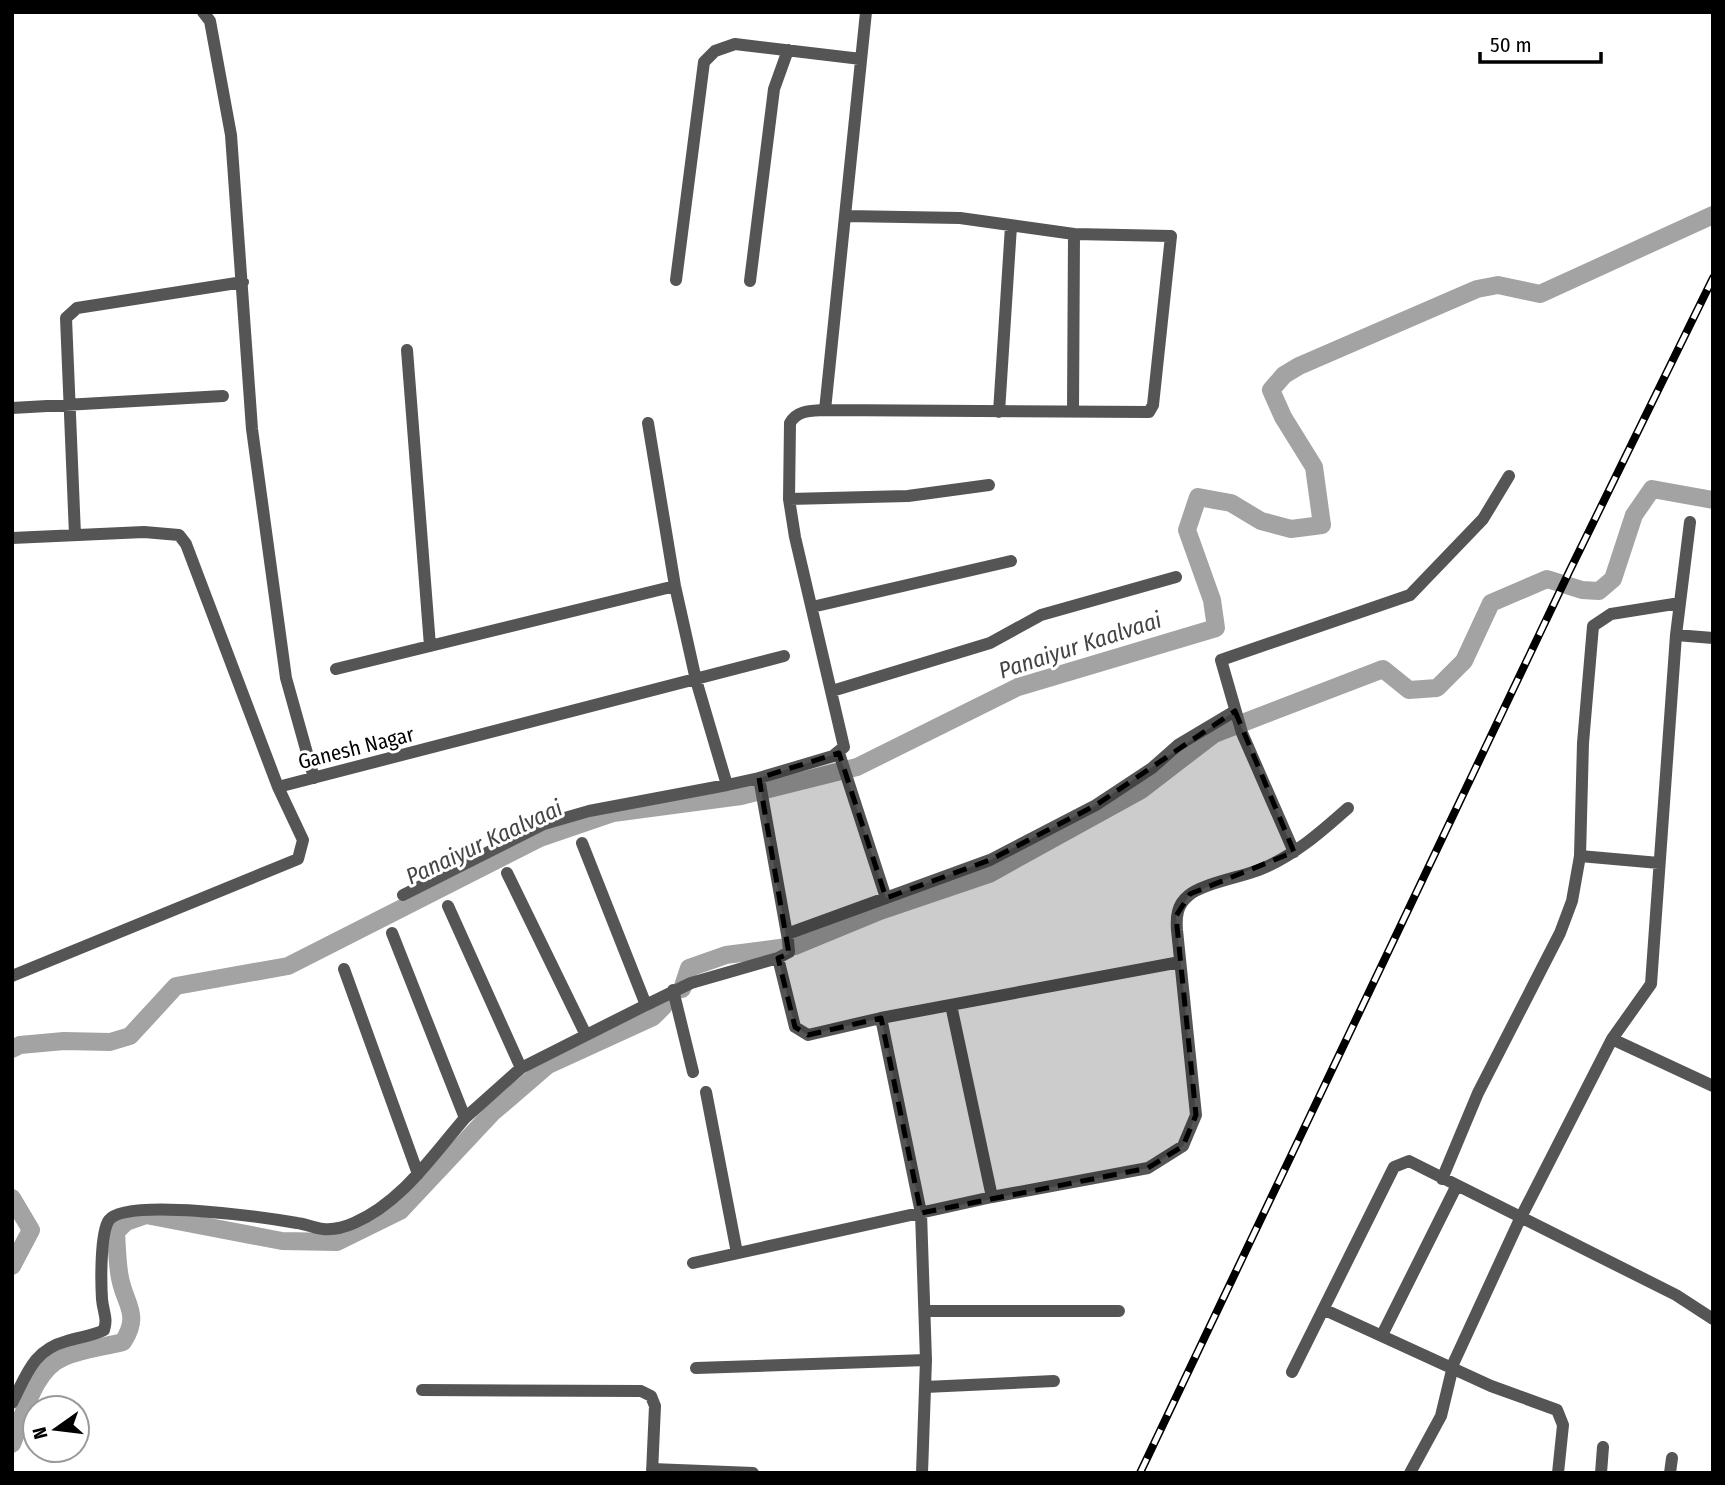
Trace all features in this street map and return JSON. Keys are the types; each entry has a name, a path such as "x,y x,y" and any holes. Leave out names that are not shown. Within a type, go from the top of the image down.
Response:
{"street":[{"path":"203,12 210,21 231,135 252,429 286,678 314,778"},
{"path":"825,410 866,12"},
{"path":"676,280 704,62 715,51 735,44 861,59"},
{"path":"750,281 774,89 788,50"},
{"path":"846,216 960,218 1074,234 1171,236 1153,405 1149,412 825,410 803,412 793,417 790,423 789,499 844,738 841,758 886,898"},
{"path":"999,412 1012,226"},
{"path":"1073,411 1074,234"},
{"path":"75,535 65,321 77,308 243,282"},
{"path":"407,350 430,646"},
{"path":"12,408 223,396"},
{"path":"648,423 675,586 696,680 727,785"},
{"path":"1294,852 1242,733 1221,660 1410,594 1483,519 1509,476"},
{"path":"789,499 908,496 989,485"},
{"path":"1410,1473 1441,1416 1452,1369 1520,1219 1612,1039 1651,984 1676,635 1690,522"},
{"path":"12,538 144,532 179,535 187,544 278,787"},
{"path":"812,607 1011,561"},
{"path":"832,691 990,643 1041,615 1176,577"},
{"path":"335,668 675,586"},
{"path":"1442,1179 1478,1093 1560,933 1572,901 1580,856 1583,743 1593,626 1611,614 1680,603"},
{"path":"1676,635 1713,638"},
{"name":"Ganesh Nagar","path":"12,976 298,859 303,840 278,787 784,656"},
{"path":"12,1403 28,1368 40,1353 51,1345 104,1330 107,1320 102,1301 104,1238 107,1222 114,1215 138,1210 196,1210 299,1223 324,1230 353,1223 388,1205 466,1118 521,1069 585,1033 630,1015 681,987 785,946 886,898 990,860 1096,805 1152,768 1178,745 1235,713"},
{"path":"403,895 544,824 589,811 727,785 760,782 841,758"},
{"path":"760,782 795,1027 803,1034 1180,962"},
{"path":"693,1263 992,1197 1148,1168 1182,1146 1196,1115 1176,916 1190,894 1261,869 1294,852 1348,808"},
{"path":"582,843 646,1005"},
{"path":"1580,856 1659,863"},
{"path":"507,873 585,1033"},
{"path":"448,906 521,1069"},
{"path":"392,933 466,1118"},
{"path":"344,969 418,1174"},
{"path":"681,987 694,1072"},
{"path":"951,1005 992,1197"},
{"path":"881,1018 921,1213 926,1360 922,1473"},
{"path":"1612,1039 1713,1086"},
{"path":"706,1092 737,1253"},
{"path":"1292,1372 1394,1167 1409,1161 1676,1295 1713,1319"},
{"path":"1382,1335 1457,1185"},
{"path":"1325,1310 1452,1369 1529,1402 1557,1410 1563,1425 1558,1473"},
{"path":"925,1311 1119,1311"},
{"path":"696,1368 926,1360"},
{"path":"925,1387 1054,1381"},
{"path":"422,1390 641,1391 651,1396 655,1406 652,1471 753,1473"},
{"path":"1601,1473 1603,1447"},
{"path":"1670,1473 1672,1458"}],"highlighted area":[{"path":"1235,711 1294,852 1190,894 1176,916 1196,1115 1183,1146 1148,1168 921,1213 881,1018 808,1035 795,1027 778,958 789,954 759,778 839,753 886,898 990,860 1096,805"}],"waterway":[{"name":"Panaiyur Kaalvaai","path":"12,1049 20,1045 64,1041 110,1042 130,1036 176,986 288,966 540,838 613,813 741,796 857,767 1018,687 1216,628 1212,600 1187,530 1198,497 1231,503 1261,521 1291,529 1322,525 1314,467 1283,417 1271,390 1284,375 1299,366 1477,289 1498,285 1540,294 1713,215"},
{"path":"682,989 689,968 726,955 795,946 880,911 989,874 1141,790 1214,734 1383,669 1409,690 1437,688 1464,661 1491,603 1547,579 1582,590 1599,591 1613,579 1634,515 1652,489 1713,500"},
{"path":"12,1444 37,1382 53,1363 79,1352 123,1342 131,1324 131,1317 120,1278 116,1232 126,1222 146,1215 282,1241 337,1242 400,1211 492,1113 548,1065 653,1017 664,1006"},
{"name":"Panaiyur Kaalvaai","path":"12,1198 31,1230 12,1266"}],"railway":[{"path":"1140,1473 1569,572 1713,278"}]}
